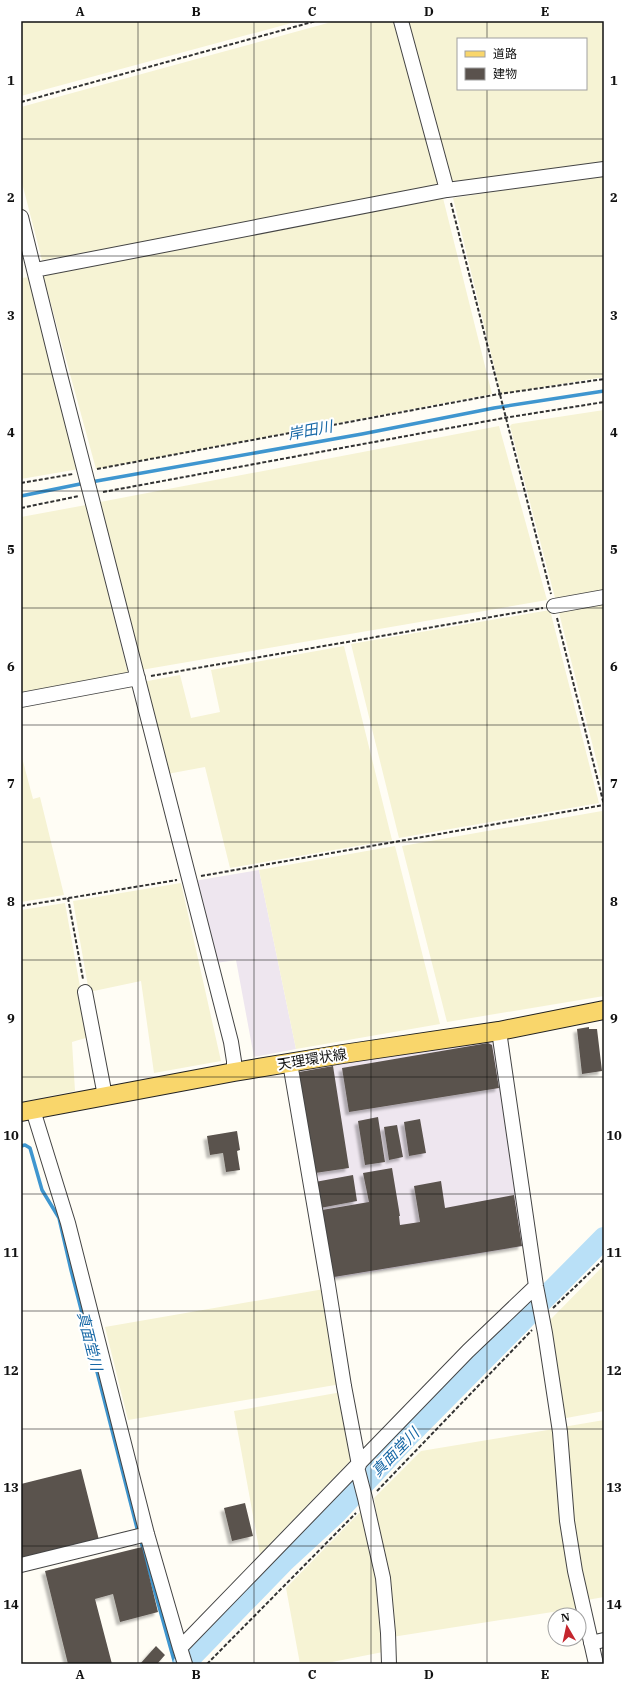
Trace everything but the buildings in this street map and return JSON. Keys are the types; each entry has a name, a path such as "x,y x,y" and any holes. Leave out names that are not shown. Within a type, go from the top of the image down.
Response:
{"main road":[{"name":"天理環状線","path":"27,1111 234,1072 498,1031 604,1010"}],"street":[{"path":"401,21 447,190"},
{"path":"35,270 447,190 604,169"},
{"path":"21,217 232,1042 234,1072"},
{"path":"554,606 604,597"},
{"path":"21,700 138,678"},
{"path":"85,992 105,1096"},
{"path":"498,1031 536,1290 542,1317 560,1432 567,1521 575,1571 597,1642 596,1664"},
{"path":"290,1063 358,1468 383,1578 389,1664"},
{"path":"27,1111 68,1223 147,1534 182,1656"},
{"path":"182,1656 254,1571 358,1468 468,1351 536,1290"},
{"path":"21,1565 147,1534"}],"path":[{"path":"21,102 316,21"},
{"path":"21,906 190,878 604,805 447,190"},
{"path":"21,483 499,394 604,379"},
{"path":"21,508 504,418 604,402"},
{"path":"138,678 554,606"},
{"path":"68,898 85,992"},
{"path":"207,1664 542,1317 604,1259"}],"shaded area":[{"path":"21,21 299,21 21,96"},
{"path":"335,21 398,21 441,191 42,260 21,179 21,107"},
{"path":"407,21 604,21 604,164 450,189"},
{"path":"604,175 604,377 501,394 453,198"},
{"path":"443,198 492,394 96,469 43,275"},
{"path":"31,277 79,469 21,479 21,278"},
{"path":"604,410 604,590 555,598 510,426 512,424"},
{"path":"499,426 547,600 141,670 100,502"},
{"path":"86,505 128,673 21,693 21,517"},
{"path":"604,601 604,790 558,609"},
{"path":"550,610 599,803 399,838 351,644"},
{"path":"344,646 392,840 230,868 205,767 167,774 142,682 180,675 191,718 220,712 211,670"},
{"path":"21,754 33,799 40,797 64,895 21,902"},
{"path":"602,811 604,821 604,996 447,1022 402,846"},
{"path":"395,846 440,1024 296,1049 259,870"},
{"path":"259,870 296,1049 254,1057 236,960 216,963 194,881"},
{"path":"181,883 221,1061 154,1073 141,981 89,992 73,901"},
{"path":"65,903 89,1037 72,1042 75,1091 21,1102 21,910"},
{"path":"487,1040 494,1045 526,1246 331,1279 295,1071"},
{"path":"604,1265 604,1411 561,1419 550,1320"},
{"path":"324,1289 341,1384 128,1420 105,1327"},
{"path":"342,1392 353,1458 260,1554 234,1411"},
{"path":"604,1420 604,1597 587,1600 573,1532 563,1427"},
{"path":"554,1429 578,1607 547,1607 547,1613 392,1637 389,1588 374,1498 421,1451"},
{"path":"365,1507 382,1599 383,1652 322,1664 300,1664 286,1588"}],"waterway":[{"name":"岸田川","path":"91,482 362,434 494,408 604,391"},
{"name":"岸田川","path":"21,496 85,483"},
{"name":"真面堂川","path":"21,1146 25,1145 30,1148 42,1190 59,1218 138,1532"},
{"name":"真面堂川","path":"184,1664 283,1562 336,1513 409,1435 604,1238"},
{"name":"真面堂川","path":"140,1538 175,1664"}]}
